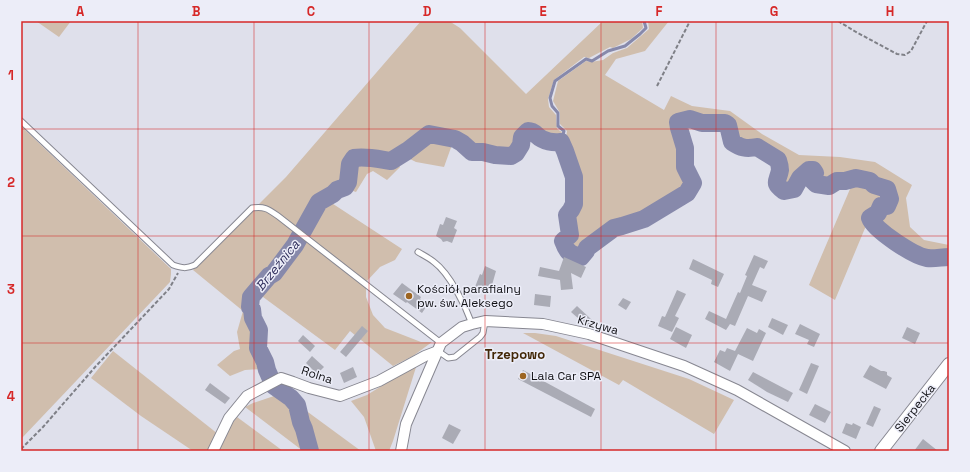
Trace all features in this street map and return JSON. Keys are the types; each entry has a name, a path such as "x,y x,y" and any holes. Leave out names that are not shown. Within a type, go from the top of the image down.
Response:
{"street":[{"name":"Krzywa","path":"401,451 406,424 439,347 462,327 485,321 543,324 581,332 684,366 737,390 845,451"},
{"name":"Rolna","path":"213,451 229,418 247,396 281,378 309,388 340,396 379,381 439,347"},
{"name":"Sierpecka","path":"881,451 949,364"}],"lane":[{"path":"21,121 173,265 188,268 195,265 252,208 267,208 307,238 439,347 448,358 454,357 480,338 483,333 485,321"},
{"path":"418,252 434,262 443,271 468,313 472,324"}],"path":[{"path":"657,86 690,21"},
{"path":"838,21 897,54 906,55 911,51 926,21"},
{"path":"21,449 43,427 96,366 169,289 178,274 179,267"}],"shaded area":[{"path":"36,21 71,21 59,37"},
{"path":"421,21 449,21 460,28 526,94 603,21 642,21 643,28 631,39 613,48 610,47 589,58 584,57 554,80 548,99 549,107 556,115 557,129 562,132 560,137 545,138 530,128 522,133 515,151 499,153 472,150 461,135 457,137 428,130 400,154 390,160 355,153 347,156 346,181 344,186 335,188 332,193 321,197 306,220 304,226 283,256 257,287 248,293 247,309 250,310 250,318 255,325 255,346 259,355 262,369 245,370 230,376 217,365 234,351 240,349 237,332 243,311 193,270 286,177"},
{"path":"648,21 669,21 645,51 616,59 605,75 664,110 671,96 692,106 730,111 762,134 799,155 840,157 875,162 912,185 906,198 910,227 924,240 949,245 949,255 927,255 907,246 872,219 879,214 883,207 888,207 891,201 889,188 876,184 870,179 854,176 835,179 829,183 815,180 814,178 817,172 812,168 803,172 793,187 784,189 780,186 778,180 782,170 780,160 759,145 748,146 740,144 733,138 728,121 700,120 690,116 679,119 674,123 683,148 683,167 691,182 687,189 642,217 623,225 611,227 588,245 582,253 577,254 567,249 566,242 571,236 572,226 570,215 575,209 576,203 577,176 569,161 567,152 567,131 560,124 560,113 553,101 558,81 586,61 591,62 603,60 613,53 627,48 649,29"},
{"path":"21,126 171,269 171,274 170,282 21,439"},
{"path":"430,136 453,142 444,167 416,162 404,156"},
{"path":"367,159 391,164 397,161 400,167 387,180 373,171 367,174 356,192 347,189 351,182 351,170 353,163"},
{"path":"857,180 869,183 873,188 884,190 888,199 885,204 881,204 876,211 867,216 868,221 835,300 809,285 853,182"},
{"path":"327,200 402,249 395,260 380,267 366,282 366,297 373,315 385,328 421,342 432,342 413,356 393,366 350,331 335,350 259,294 266,282 274,277 301,247 319,207"},
{"path":"523,333 556,336 689,379 734,400 714,434 623,380 619,385"},
{"path":"113,351 218,434 210,451 193,451 141,416 91,378"},
{"path":"417,364 389,451 376,451 364,417 351,401 367,395"},
{"path":"277,395 287,399 293,405 296,424 300,426 306,451 303,451 245,407"},
{"path":"301,407 361,451 312,451"},
{"path":"237,417 283,451 217,451 224,435"}],"building":[{"path":"446,217 457,221 454,228 457,230 452,243 447,241 443,242 436,236 440,224 443,225"},
{"path":"754,255 768,261 764,269 760,267 752,285 767,291 762,302 748,296 735,326 730,324 726,330 705,319 709,311 726,319 738,292 740,293 747,276 745,275"},
{"path":"564,257 586,267 581,278 571,273 573,289 561,290 560,280 538,276 540,267 559,271"},
{"path":"693,259 724,274 718,287 711,284 712,280 689,269"},
{"path":"485,266 496,271 490,292 485,291 481,293 479,289 475,287"},
{"name":"Kościół parafialny pw. św. Aleksego","path":"402,283 428,304 422,313 393,294"},
{"path":"677,290 686,294 675,316 679,318 672,332 658,326 662,316 665,317"},
{"path":"535,294 551,296 550,307 534,305"},
{"path":"623,298 631,302 626,310 618,305"},
{"path":"577,306 593,321 588,327 571,312"},
{"path":"772,318 788,325 783,335 768,327"},
{"path":"800,324 820,334 814,347 807,344 809,340 795,334"},
{"path":"362,326 368,331 346,357 340,352"},
{"path":"676,327 692,335 686,348 670,339"},
{"path":"907,327 920,333 915,344 902,338"},
{"path":"747,328 757,333 759,329 766,333 753,361 738,354 730,371 714,362 720,350 725,352 727,348 735,351"},
{"path":"303,335 315,346 310,352 298,341"},
{"path":"312,356 324,367 317,374 306,363"},
{"path":"811,363 819,366 807,394 799,390"},
{"path":"870,365 881,371 887,372 887,375 892,378 886,389 863,377"},
{"path":"353,367 357,377 344,383 340,373"},
{"path":"523,370 595,409 591,417 518,379"},
{"path":"753,372 793,393 788,402 767,392 748,380"},
{"path":"210,383 230,398 225,404 205,390"},
{"path":"815,404 831,412 825,423 809,415"},
{"path":"874,406 881,409 873,427 866,424"},
{"path":"846,423 852,425 853,423 861,427 856,439 842,433"},
{"path":"449,424 461,430 453,444 442,438"},
{"path":"923,439 938,451 914,451"}],"waterway":[{"path":"561,142 564,131 558,126 558,113 552,106 550,98 555,81 586,59 592,61 608,51 625,46 646,28 644,21"},
{"name":"Brzeźnica","path":"310,451 297,405 291,398 274,386 258,348 259,330 253,318 252,309 250,307 251,297 269,276 274,273 295,245 319,202 337,190 345,187 348,182 350,164 354,158 359,157 391,161 429,134 455,139 472,152 511,156 516,153 521,145 522,137 528,131 547,141 561,142 574,177 574,204 567,215 570,235 563,241 569,252 581,257 587,248 614,228 644,219 687,193 693,183 685,167 685,148 678,122 690,119 702,123 725,123 728,125 732,142 744,148 757,147 778,160 780,170 777,184 784,191 794,189 800,178 809,170 813,170 815,173 811,179 816,184 829,186 837,181 845,181 856,178 870,181 874,185 887,189 890,199 887,206 881,206 878,213 870,218 873,223 895,242 913,253 927,258 949,257"}],"place":[{"name":"Kościół parafialny pw. św. Aleksego","path":"409,296"},
{"name":"Lala Car SPA","path":"523,376"}],"district":[{"name":"Trzepowo","path":"515,354"}]}
